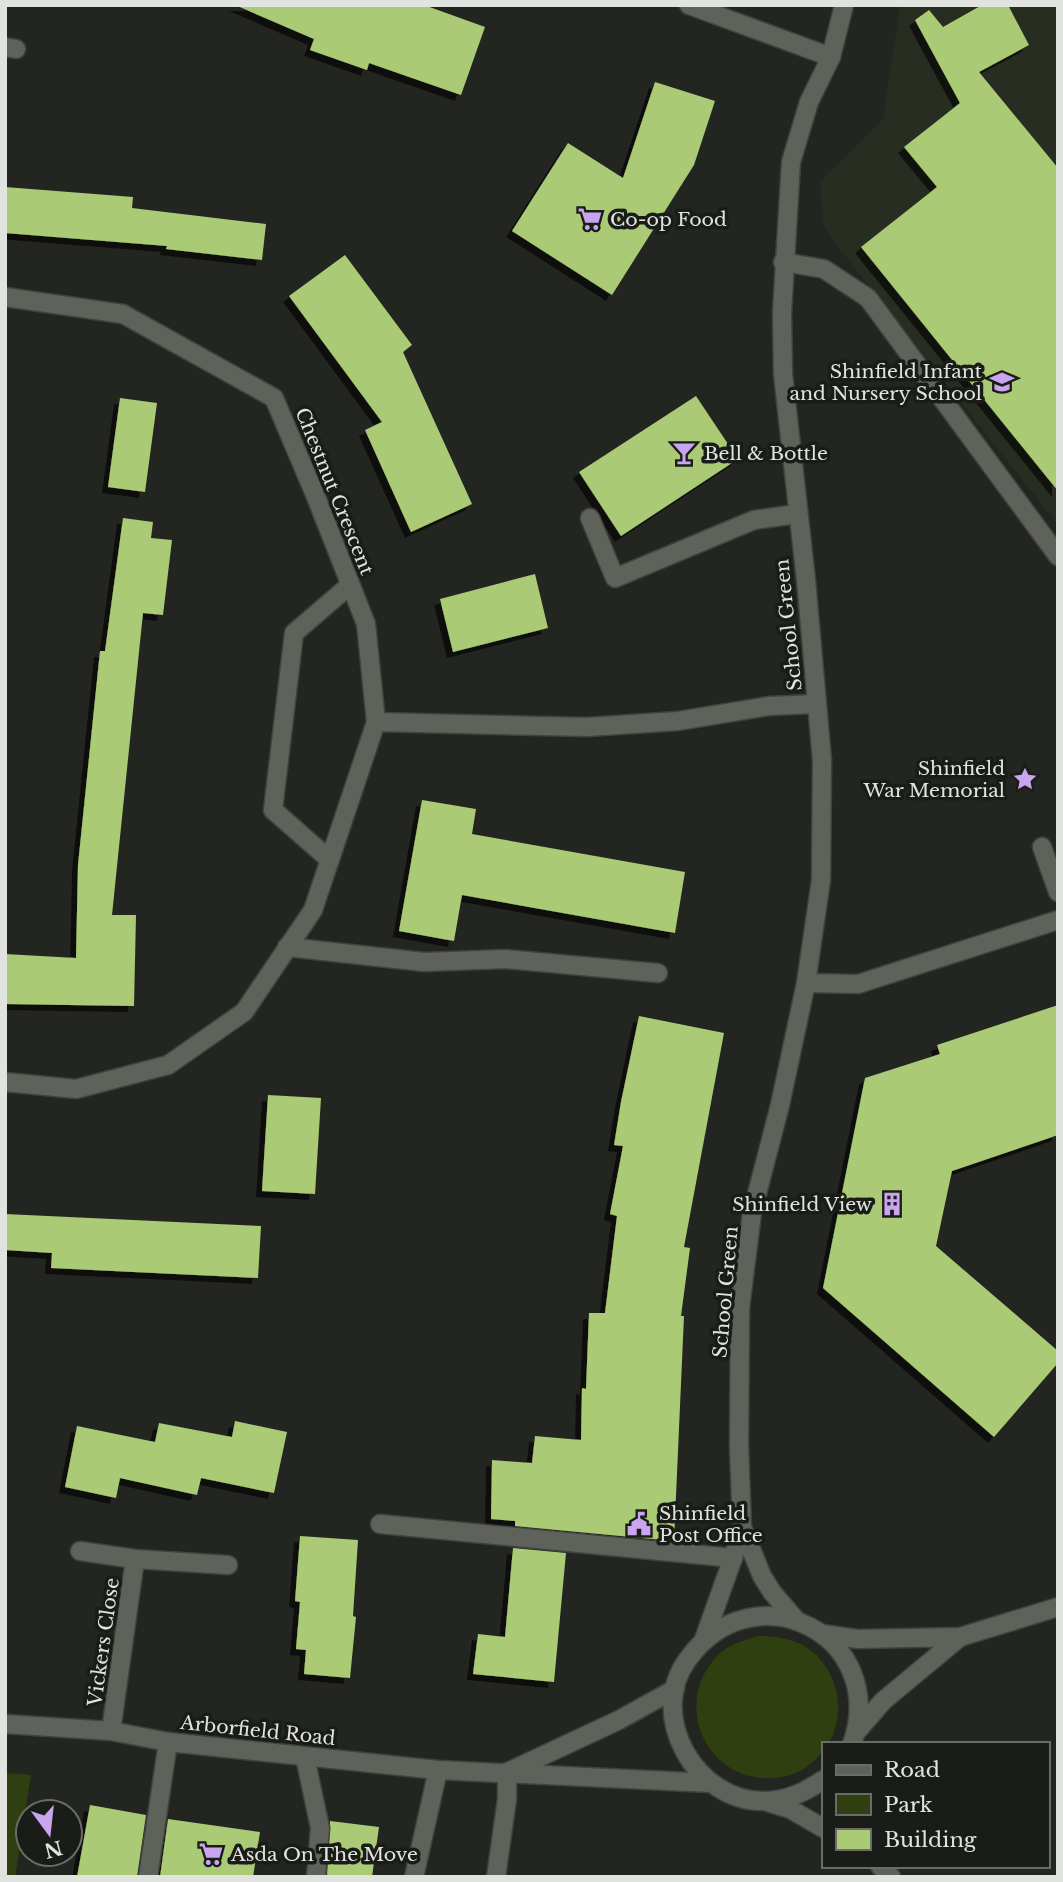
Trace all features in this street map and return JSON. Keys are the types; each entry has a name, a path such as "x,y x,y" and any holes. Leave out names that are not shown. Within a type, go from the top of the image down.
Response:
{"main road":[{"path":"689,5 831,57"},
{"name":"School Green","path":"704,1639 742,1527 739,1446 740,1308 752,1213 780,1105 806,983 821,880 822,760 806,580 783,374 783,262 791,162 809,102 831,57 844,5"},
{"path":"783,262 824,269 868,298 1058,556"},
{"name":"Chestnut Crescent","path":"5,297 123,314 274,398 366,624 376,722 313,910 244,1012 168,1065 76,1089 5,1082"},
{"path":"590,518 615,578 754,520 797,514"},
{"path":"330,860 273,810 294,633 350,585"},
{"path":"376,722 587,727 678,721 769,706 816,704"},
{"path":"1042,847 1058,892"},
{"path":"806,983 858,984 1058,920"},
{"path":"287,947 424,962 506,959 658,973"},
{"path":"380,1524 733,1558"},
{"name":"School Green","path":"742,1527 762,1576 796,1620"},
{"name":"Vickers Close","path":"80,1551 135,1559 229,1566"},
{"name":"Vickers Close","path":"111,1731 135,1559"},
{"path":"822,1634 858,1639 960,1637 1058,1607"},
{"path":"822,1827 790,1809 736,1796 711,1783 692,1765 679,1741 673,1716 675,1689 685,1662 704,1639 732,1622 764,1615 796,1620 822,1634 838,1648 849,1666 857,1687 860,1709 854,1737"},
{"path":"854,1737 883,1701 960,1637"},
{"name":"Arborfield Road","path":"507,1772 619,1720 675,1689"},
{"name":"Arborfield Road","path":"5,1724 111,1731 168,1742 438,1770 711,1783"},
{"path":"148,1877 168,1742"},
{"path":"305,1757 320,1828 316,1877"},
{"path":"414,1877 438,1770"},
{"path":"496,1877 507,1799 507,1772"},
{"path":"764,1801 799,1796 822,1781"}],"shaded area":[{"name":"Shinfield Infant and Nursery School","path":"900,5 1058,5 1058,525 833,240 823,223 820,181 883,119"}],"green space":[{"path":"758,1636 796,1642 821,1660 835,1686 838,1716 835,1730 829,1742 822,1742 820,1755 805,1768 792,1774 769,1778 746,1775 727,1766 712,1751 702,1734 697,1714 698,1693 705,1673 719,1654"},
{"path":"5,1773 31,1775 27,1798 14,1798 14,1868 16,1868 15,1877 5,1877"}],"building":[{"path":"235,5 424,5 485,27 461,95 369,63 367,70 310,50 314,39"},
{"name":"Shinfield Infant and Nursery School","path":"982,5 1008,5 1029,45 979,72 1058,168 1058,491 861,247 937,187 904,147 960,103 915,20 929,10 943,27"},
{"name":"Co-op Food","path":"655,82 715,101 694,165 612,295 512,231 568,143 623,178"},
{"path":"5,187 133,197 132,208 266,224 262,260 166,249 167,246 5,233"},
{"path":"345,255 412,345 403,352 472,504 411,532 365,430 382,422 289,296"},
{"path":"696,396 738,459 621,536 579,472"},
{"path":"120,398 157,403 145,492 108,487"},
{"path":"123,518 153,522 151,538 172,540 163,615 143,613 112,915 136,915 134,1006 5,1004 5,954 76,958 78,865 100,651 105,651"},
{"path":"535,574 548,628 453,652 440,599"},
{"path":"422,800 476,809 472,834 685,872 675,933 462,895 454,941 399,931"},
{"name":"Shinfield View","path":"1058,1005 1058,1135 952,1171 936,1246 1058,1351 1058,1363 994,1437 823,1288 865,1078 940,1054 937,1045"},
{"path":"639,1016 724,1033 684,1247 690,1248 681,1316 684,1316 674,1541 515,1526 515,1521 491,1519 492,1460 532,1463 535,1436 581,1440 582,1388 586,1389 589,1313 605,1313 617,1216 610,1214 623,1146 614,1145"},
{"path":"268,1095 321,1098 315,1194 262,1191"},
{"path":"5,1214 261,1226 258,1278 51,1268 52,1253 5,1250"},
{"path":"235,1421 287,1432 274,1493 201,1478 197,1495 120,1478 116,1498 65,1487 77,1426 155,1442 159,1423 232,1437"},
{"path":"300,1536 358,1540 353,1616 356,1617 350,1678 304,1674 306,1650 296,1649 300,1602 295,1601"},
{"path":"513,1548 566,1553 554,1682 473,1674 478,1634 505,1637"},
{"path":"90,1805 146,1815 137,1877 77,1877 79,1868 84,1868 84,1838"},
{"name":"Asda On The Move","path":"168,1819 260,1832 253,1877 160,1877"},
{"path":"330,1821 379,1827 372,1877 327,1877"}],"place":[{"name":"Co-op Food","path":"590,219"},
{"name":"Shinfield Infant and Nursery School","path":"1002,382"},
{"name":"Bell & Bottle","path":"684,453"},
{"name":"Shinfield War Memorial","path":"1025,779"},
{"name":"Shinfield View","path":"892,1204"},
{"name":"Shinfield Post Office","path":"639,1524"},
{"name":"Asda On The Move","path":"211,1854"}]}
